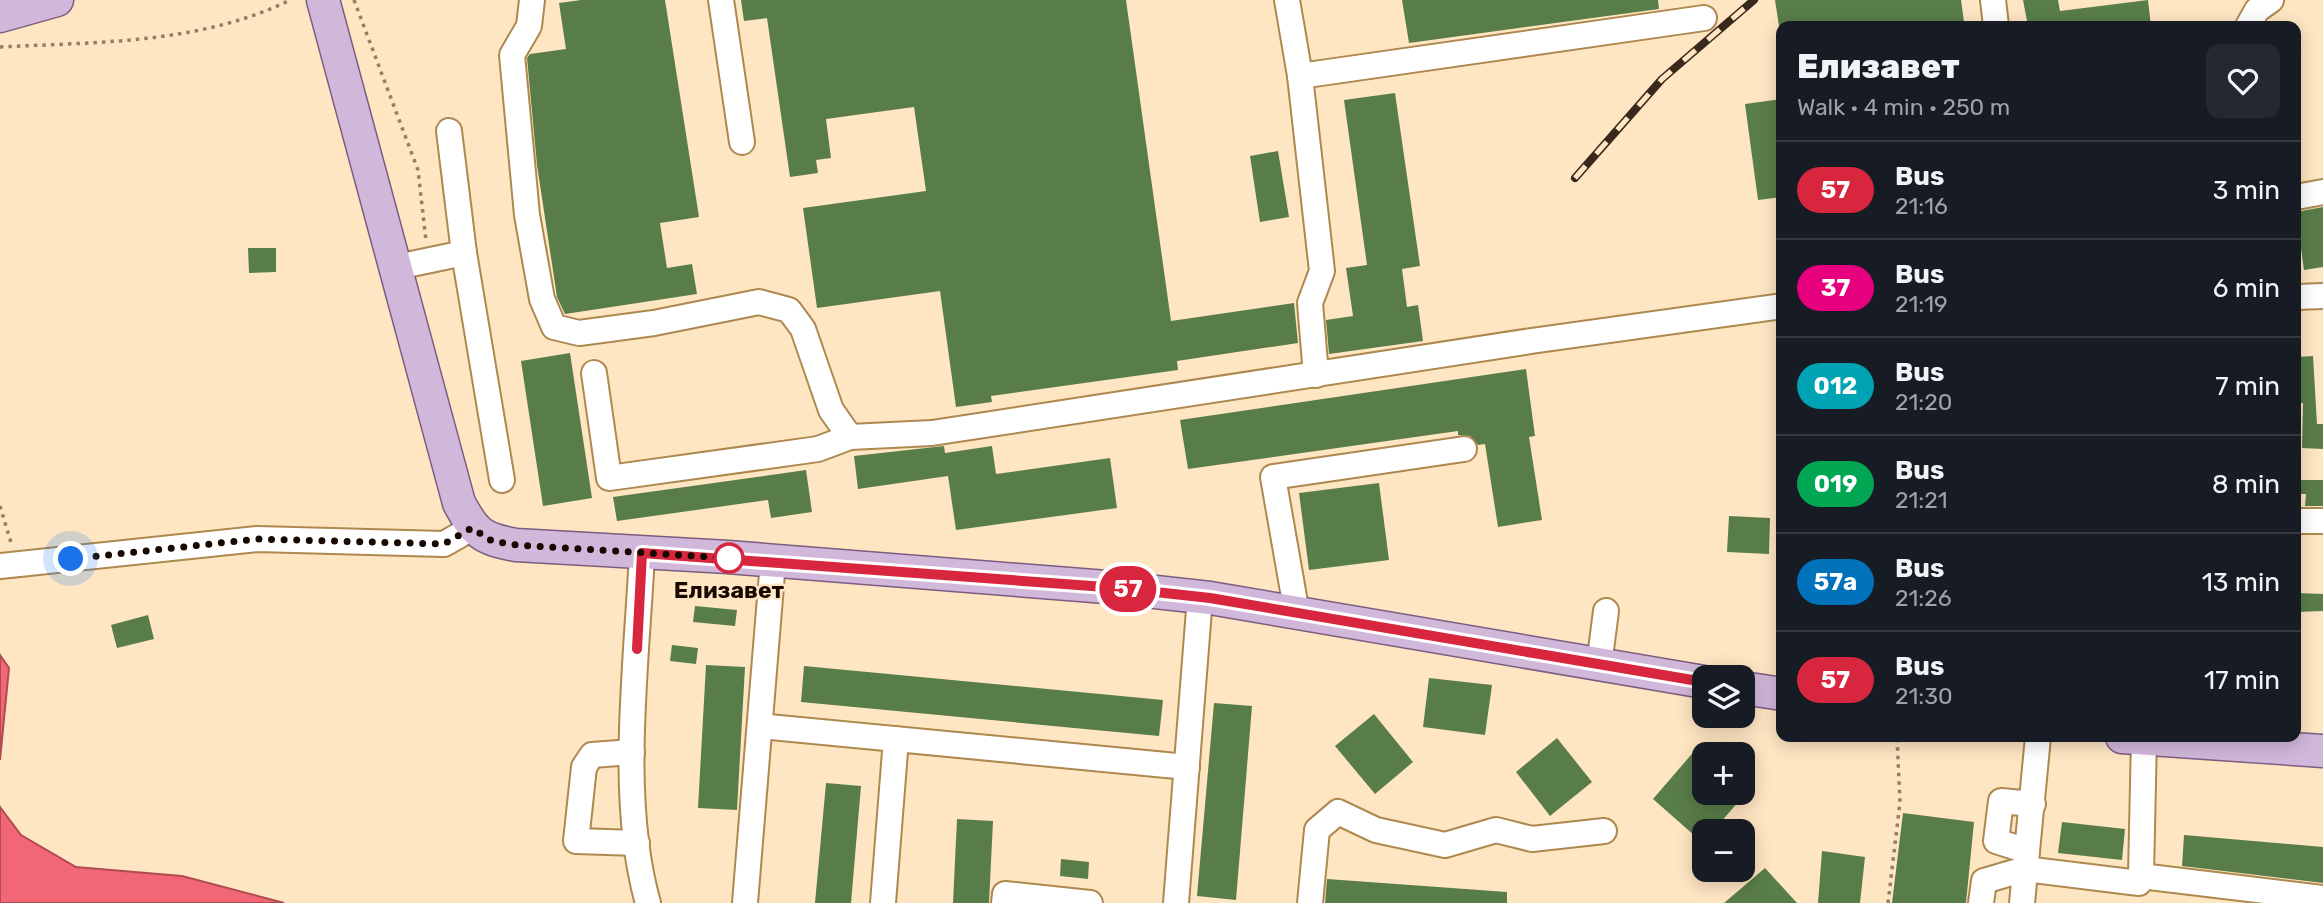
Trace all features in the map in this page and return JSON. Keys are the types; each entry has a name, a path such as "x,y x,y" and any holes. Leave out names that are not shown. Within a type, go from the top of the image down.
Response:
{"main road":[{"path":"0,16 57,0"},
{"path":"323,0 459,503 472,528 492,541 516,545 773,561 1119,588 1200,597 1692,680"},
{"path":"1755,690 1776,693"},
{"path":"2194,742 2323,751"}],"street":[{"path":"532,0 529,26 512,55 527,215 541,299 554,327 579,333 654,323 759,302 789,310 803,329 831,410 850,437"},
{"path":"721,0 742,142"},
{"path":"1287,0 1300,76 1322,271 1310,303 1315,375"},
{"path":"1993,0 1995,21"},
{"path":"2251,21 2257,10 2272,0"},
{"path":"1300,76 1704,18"},
{"path":"449,131 464,253 502,480"},
{"path":"2301,196 2323,192"},
{"path":"397,267 464,253"},
{"path":"2301,297 2323,296"},
{"path":"594,373 608,478 818,449 850,437 932,433 1776,307"},
{"path":"1297,614 1273,477 1464,449"},
{"path":"2301,521 2323,521"},
{"path":"9,566 257,539 444,544 472,528"},
{"path":"642,553 632,752 638,869 648,903"},
{"path":"745,903 773,561"},
{"path":"1175,903 1200,597"},
{"path":"1600,665 1606,611"},
{"path":"760,726 1187,767"},
{"path":"883,903 896,739"},
{"path":"2022,903 2038,742"},
{"path":"1981,903 1984,881 2026,860 2139,883 2137,742"},
{"path":"632,752 592,755 584,767 576,841 637,843"},
{"path":"1310,903 1317,830 1338,812 1376,830 1444,845 1496,830 1532,839 1604,831"},
{"path":"2140,876 2323,898"},
{"path":"1004,903 1005,894 1090,903"}],"path":[{"path":"0,47 195,32 257,16 290,0"},
{"path":"0,506 9,566"},
{"path":"1888,903 1900,802 1897,742"}],"shaded area":[{"path":"0,655 9,668 0,760"},
{"path":"0,807 21,835 76,867 182,876 284,903 0,903"}],"building":[{"path":"581,0 665,0 699,217 660,223 667,268 692,264 697,294 565,314 557,297 537,165 527,58 530,54 566,49 559,3"},
{"path":"741,0 1126,0 1171,321 1294,303 1298,343 1177,361 1178,370 991,396 992,402 956,407 940,291 817,308 803,208 926,191 914,107 826,119 831,158 816,160 818,173 790,177 767,18 744,21"},
{"path":"1402,0 1658,0 1659,9 1409,43"},
{"path":"1775,0 1961,0 1964,21 1778,21"},
{"path":"2023,0 2058,0 2060,11 2148,0 2150,21 2027,21"},
{"path":"1395,93 1420,266 1402,269 1407,307 1418,305 1423,341 1329,354 1326,320 1353,316 1346,268 1367,265 1344,100"},
{"path":"1776,100 1776,198 1758,200 1745,104"},
{"path":"1278,151 1289,217 1260,222 1250,156"},
{"path":"2323,207 2323,267 2304,270 2301,211"},
{"path":"248,248 276,248 276,272 249,273"},
{"path":"570,353 592,498 543,506 521,361"},
{"path":"2313,356 2317,424 2323,424 2323,449 2302,448 2301,357"},
{"path":"1526,369 1535,436 1529,437 1542,520 1498,527 1485,444 1478,445 1470,436 1458,435 1458,431 1188,469 1180,420"},
{"path":"944,446 945,453 992,446 996,474 1110,458 1117,508 956,530 948,476 858,489 854,456"},
{"path":"806,470 812,512 771,518 768,500 617,521 613,497"},
{"path":"2301,480 2323,480 2323,506 2305,506 2306,494 2301,494"},
{"path":"1379,483 1389,560 1309,570 1299,493"},
{"path":"1729,516 1770,518 1769,554 1727,552"},
{"path":"2301,593 2323,594 2323,611 2301,612"},
{"path":"695,606 737,610 735,626 693,622"},
{"path":"148,615 154,639 117,648 111,625"},
{"path":"672,645 698,648 696,664 670,661"},
{"path":"706,665 745,667 737,810 698,808"},
{"path":"804,666 1163,700 1159,736 801,702"},
{"path":"1429,678 1492,685 1485,735 1423,727"},
{"path":"1214,703 1252,706 1236,900 1197,896"},
{"path":"1374,714 1413,762 1375,794 1335,746"},
{"path":"1557,738 1592,782 1550,816 1516,772"},
{"path":"1692,754 1692,805 1736,805 1723,819 1692,819 1692,833 1653,799"},
{"path":"826,783 861,786 851,903 815,903"},
{"path":"1903,813 1974,822 1966,903 1892,903"},
{"path":"957,819 993,821 989,903 953,903"},
{"path":"2062,822 2125,829 2122,860 2058,853"},
{"path":"2184,835 2323,847 2323,883 2182,866"},
{"path":"1822,851 1865,857 1860,903 1818,903"},
{"path":"1061,859 1089,862 1088,879 1060,876"},
{"path":"1765,868 1797,903 1724,903 1749,882 1755,882 1755,877"},
{"path":"1327,879 1507,892 1507,903 1325,903"}],"railway":[{"path":"1575,178 1662,79 1754,0"}],"bus line":[{"name":"57","path":"637,649 642,553 728,557 1119,588 1210,598 1692,680"}],"place":[{"name":"Елизавет","path":"729,558"}],"route":[{"path":"71,559 257,539 444,544 472,528 492,541 516,545 729,558"}]}
